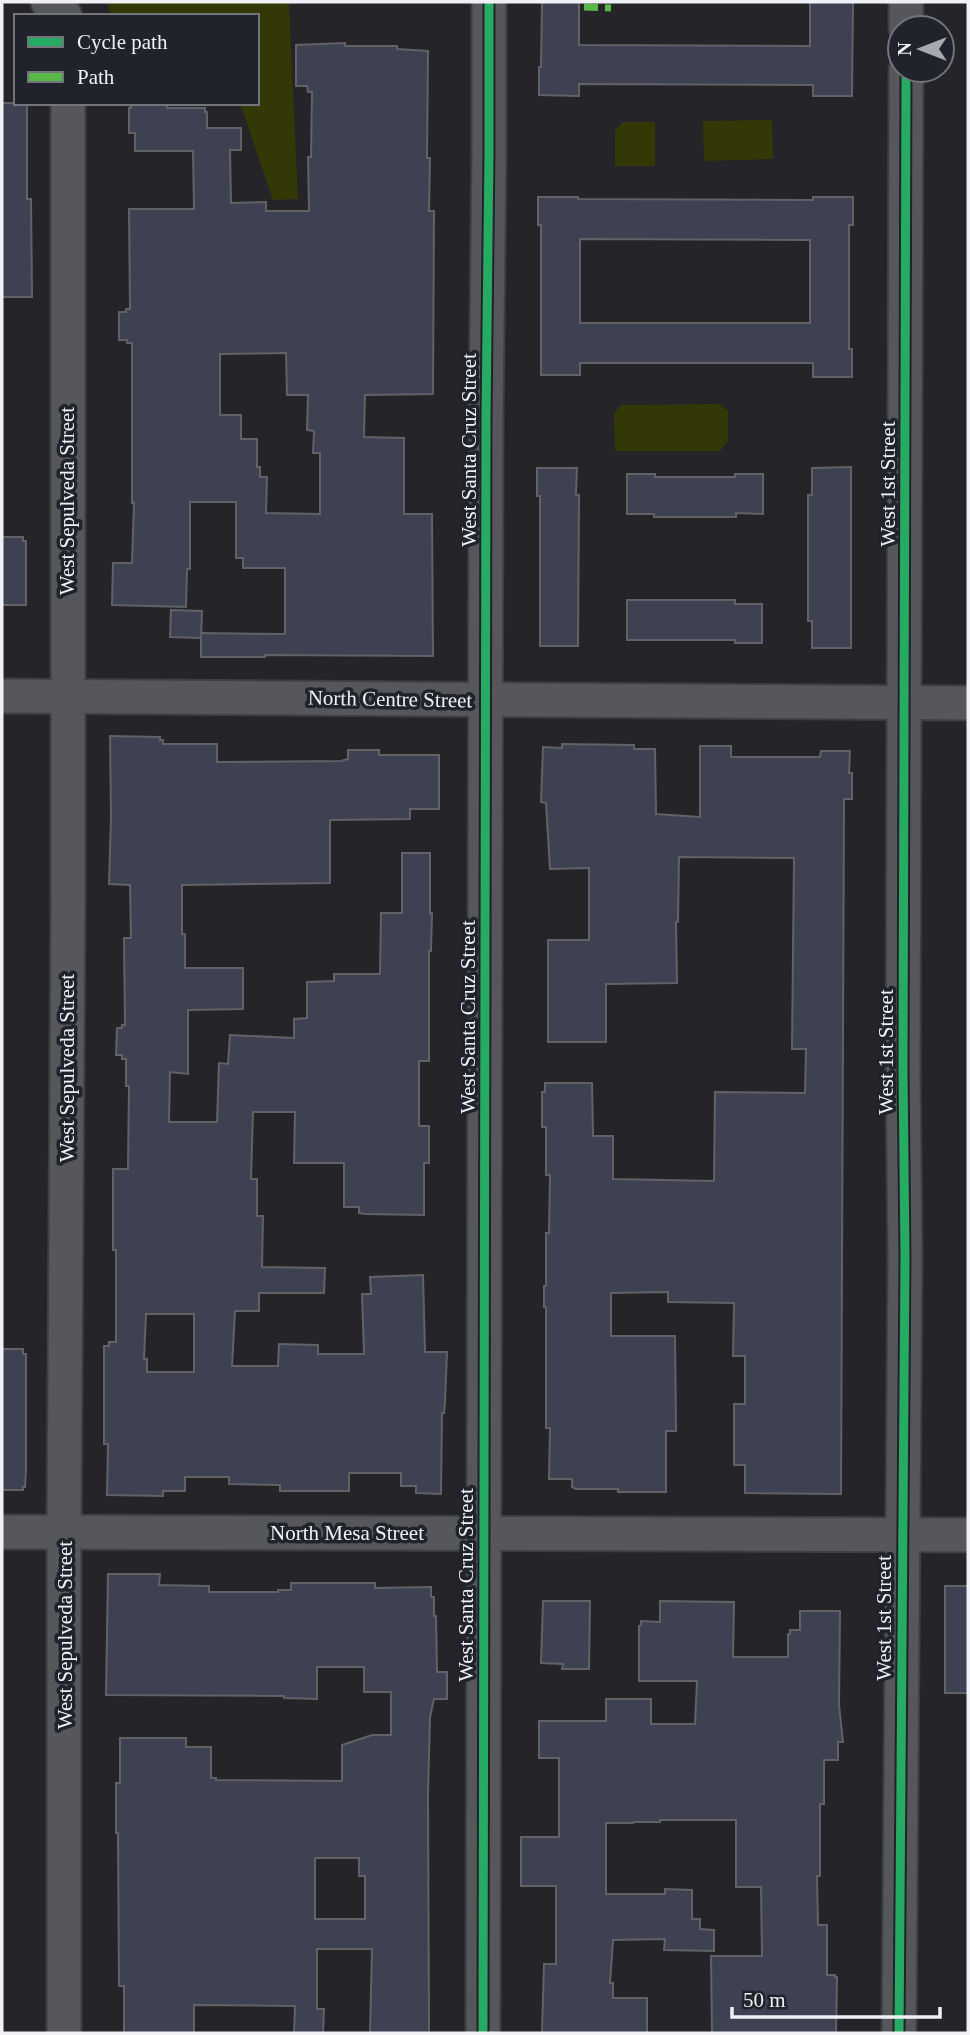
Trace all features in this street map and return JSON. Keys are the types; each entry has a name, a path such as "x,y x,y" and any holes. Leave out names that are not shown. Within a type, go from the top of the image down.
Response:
{"street":[{"name":"West Santa Cruz Street","path":"483,2033 489,2"},
{"name":"West 1st Street","path":"899,2033 905,1258 903,1069 906,84"},
{"name":"West Sepulveda Street","path":"64,2033 68,105"},
{"name":"North Centre Street","path":"2,696 968,703"},
{"name":"North Mesa Street","path":"2,1532 968,1535"}],"shaded area":[{"path":"108,2 289,2 298,199 273,200 241,105 259,105 259,14 110,14"},
{"path":"772,120 773,159 704,161 703,121"},
{"path":"623,122 655,122 655,166 615,166 615,131"},
{"path":"720,404 728,411 728,441 720,451 615,451 614,413 621,405"}],"building":[{"path":"542,2 579,2 579,45 810,46 810,2 853,2 852,96 813,96 813,85 579,84 579,96 539,95"},
{"path":"345,43 345,46 397,46 397,49 428,51 427,158 430,158 429,211 434,211 433,394 365,395 364,437 404,438 404,514 432,514 433,656 201,657 201,633 285,634 285,568 243,568 243,558 236,558 236,502 190,502 190,569 187,569 186,607 112,605 113,563 132,563 132,343 119,340 119,312 130,309 129,209 194,209 193,151 135,151 135,133 129,133 129,108 130,105 167,105 167,108 205,108 207,128 241,128 241,150 230,150 231,203 266,202 266,211 309,211 308,157 311,157 312,92 308,92 307,86 296,86 296,45","holes":["286,353 287,395 308,395 307,430 314,431 313,453 320,453 320,514 266,513 267,477 260,477 260,467 257,467 257,439 241,439 241,415 220,415 220,354"]},
{"path":"2,103 14,103 27,105 27,199 31,199 32,297 2,297"},
{"path":"538,197 813,200 813,197 853,197 853,225 849,225 849,349 852,349 852,377 813,377 813,363 580,363 580,375 541,375 541,225 538,225","holes":["580,239 810,240 810,323 580,323"]},
{"path":"851,467 851,648 812,648 812,621 808,621 808,495 812,495 812,468"},
{"path":"537,468 577,468 578,646 540,646 540,496 537,496"},
{"path":"627,474 655,474 655,477 735,477 735,474 763,474 763,514 736,513 736,517 654,517 654,514 627,514"},
{"path":"2,537 23,537 23,541 26,541 26,605 2,605"},
{"path":"627,600 735,600 735,604 762,604 762,643 735,643 735,640 627,640"},
{"path":"171,610 202,611 201,638 170,637"},
{"path":"110,736 160,737 163,744 217,744 217,762 341,761 348,759 348,750 379,750 379,755 439,755 439,809 410,809 410,819 330,820 330,883 182,885 185,968 243,968 243,1009 188,1010 188,1074 170,1072 169,1122 217,1122 219,1063 228,1064 230,1035 294,1038 294,1019 307,1018 307,982 334,981 334,974 380,974 381,913 402,913 402,853 430,853 432,913 429,951 429,1061 419,1061 419,1126 429,1126 429,1163 424,1163 424,1215 365,1214 359,1213 359,1207 344,1207 344,1163 294,1163 295,1112 253,1112 251,1179 257,1179 257,1216 263,1216 262,1267 325,1268 324,1293 259,1293 259,1311 235,1311 232,1366 278,1366 279,1344 318,1345 318,1354 364,1354 362,1294 371,1294 370,1277 423,1275 425,1352 447,1352 442,1413 441,1494 416,1493 416,1486 401,1486 401,1473 349,1473 349,1491 280,1491 280,1485 229,1484 229,1477 185,1477 185,1491 163,1491 163,1496 107,1495 104,1346 109,1346 109,1342 116,1342 113,1169 128,1169 129,1086 126,1086 126,1059 122,1059 122,1055 116,1055 117,1028 125,1025 124,938 131,938 130,885 109,884","holes":["146,1314 194,1314 194,1372 147,1372 147,1359 144,1359"]},
{"path":"562,744 634,745 634,749 655,749 656,814 700,817 700,746 731,746 731,757 820,757 821,751 850,751 852,799 844,799 841,1494 745,1493 745,1465 734,1465 734,1404 745,1404 745,1356 733,1356 734,1303 668,1302 668,1292 611,1293 611,1336 675,1336 676,1431 666,1431 666,1492 576,1489 572,1487 572,1479 549,1479 550,1428 546,1428 544,1286 546,1233 549,1233 550,1175 546,1175 546,1127 542,1127 542,1092 545,1092 545,1083 592,1083 593,1136 613,1136 613,1179 714,1181 715,1092 805,1093 806,1049 792,1049 794,858 679,857 677,983 606,984 606,1042 548,1042 548,940 589,940 589,868 550,869 546,803 541,802 543,747 562,748"},
{"path":"2,1349 23,1349 23,1354 26,1354 26,1470 23,1490 2,1490"},
{"path":"108,1574 160,1574 159,1585 209,1586 209,1592 278,1592 291,1590 291,1583 375,1583 375,1588 431,1587 436,1616 437,1672 447,1672 447,1699 434,1699 430,1717 429,2033 370,2033 372,1949 317,1949 317,2009 324,2009 323,2033 294,2033 295,2006 194,2005 194,2033 124,2033 124,1986 119,1986 116,1833 116,1783 120,1783 120,1738 186,1738 186,1747 211,1747 211,1778 216,1780 342,1781 342,1745 372,1735 391,1735 391,1692 364,1692 364,1667 317,1667 317,1699 284,1696 106,1695","holes":["315,1858 359,1858 359,1876 365,1876 365,1919 315,1919"]},
{"path":"945,1586 968,1586 968,1693 945,1693"},
{"path":"543,1601 590,1601 589,1669 562,1669 563,1664 541,1663"},
{"path":"660,1601 734,1602 733,1657 788,1657 788,1634 790,1630 800,1630 800,1611 840,1611 839,1705 843,1742 838,1742 838,1760 824,1760 824,1804 820,1804 820,1876 817,1876 818,1925 827,1925 827,1975 837,1977 836,2033 712,2033 711,1956 762,1956 761,1887 736,1887 736,1820 660,1820 606,1823 606,1894 665,1894 665,1889 692,1890 692,1919 700,1919 700,1929 714,1930 714,1951 664,1950 665,1939 613,1940 610,1983 613,1983 613,1998 647,1998 647,2033 542,2033 544,1964 556,1964 556,1886 521,1886 521,1837 559,1837 559,1758 539,1758 539,1721 606,1721 606,1699 651,1699 651,1724 695,1724 697,1681 639,1681 639,1626 641,1621 660,1622"}],"marked path":[{"path":"584,7 611,8"}],"cycle path":[{"path":"483,2033 489,2"},
{"path":"899,2033 905,1258 903,1069 906,84"}]}
